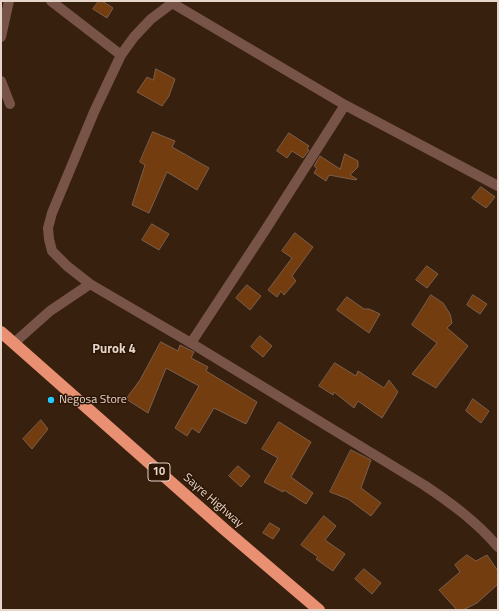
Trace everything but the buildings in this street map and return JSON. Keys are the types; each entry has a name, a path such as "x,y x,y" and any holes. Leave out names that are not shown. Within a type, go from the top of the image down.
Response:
{"highway":[{"name":"Sayre Highway","path":"1,332 224,530 319,610"}],"street":[{"path":"1,37 8,1"},
{"path":"51,1 121,55"},
{"path":"498,186 345,104 174,2 151,19 134,37 121,55 73,161 52,213 48,228 52,251 67,266 90,284 191,343 452,503 474,522 498,547"},
{"path":"1,82 10,104"},
{"path":"191,343 264,232 345,104"},
{"path":"14,343 50,311 90,284"}],"place":[{"name":"Negosa Store","path":"51,400"}],"district":[{"name":"Purok 4","path":"114,350"}]}
